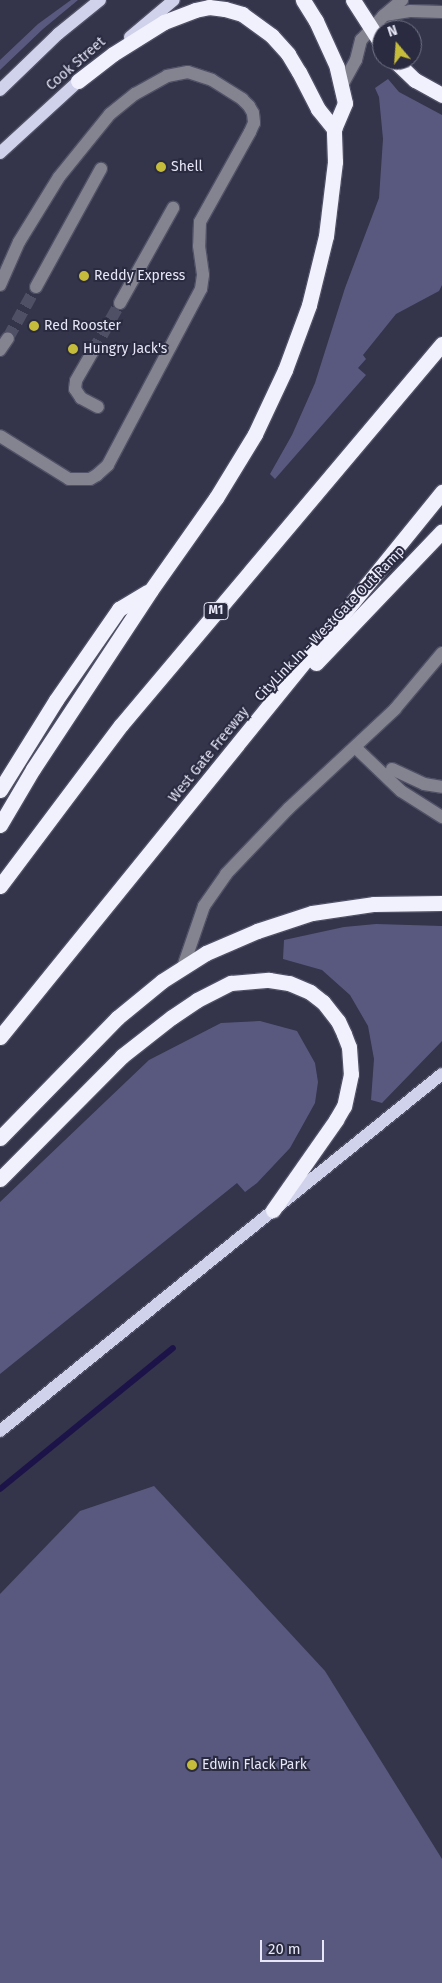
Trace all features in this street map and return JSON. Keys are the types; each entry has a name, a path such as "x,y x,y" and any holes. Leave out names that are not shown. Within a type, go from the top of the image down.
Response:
{"highway":[{"path":"0,825 33,769 150,590 191,534 255,434 284,370 309,305 326,236 336,162 334,129 345,103 337,67 327,43 304,0"},
{"path":"353,0 372,32"},
{"path":"78,81 113,54 164,22 195,10 210,7 225,9 242,14 272,36 288,54 318,109 334,129"},
{"path":"404,70 415,80 442,95"},
{"name":"M1","path":"0,886 140,703 442,344"},
{"name":"West Gate Freeway","path":"0,1037 442,492"},
{"name":"CityLink In - West Gate Out Ramp","path":"242,740 442,531"},
{"path":"0,790 56,700 119,609 150,590"},
{"path":"0,1138 117,1018 183,967 231,941 312,913 374,904 442,903"},
{"path":"0,1179 122,1056 172,1016 231,982 270,980 289,983 310,992 323,1002 338,1021 344,1034 349,1047 352,1074 349,1090 340,1113 273,1210"}],"main road":[{"path":"0,90 58,34 100,0"},
{"name":"Cook Street","path":"0,153 78,81 174,0"},
{"path":"0,1431 442,1074"}],"lane":[{"path":"341,87 356,60 362,40 370,29 402,0"},
{"path":"383,16 410,11 442,12"},
{"path":"0,285 18,242 59,177 110,114 135,94 166,76 188,72 212,80 242,98 250,106 254,113 254,123 200,222 199,246 203,275 201,289 108,465 90,479 76,480 62,476 0,436"},
{"path":"36,287 101,169"},
{"path":"120,303 174,208"},
{"path":"0,350 8,338"},
{"path":"93,351 76,381 75,389 80,398 98,407"},
{"path":"183,967 204,906 226,874 289,808 396,709 442,653"},
{"path":"356,748 401,791 442,817"},
{"path":"392,769 424,784 442,787"}],"shaded area":[{"path":"71,0 78,0 43,29 0,70 0,60 38,24"},
{"path":"388,79 399,92 442,115 442,285 439,291 396,314 363,355 366,359 358,368 366,375 275,479 270,474 292,435 315,383 345,288 379,198 383,139 379,97 375,88"},
{"path":"376,924 442,926 442,1041 382,1103 371,1100 374,1059 368,1026 350,995 322,970 283,959 284,940 344,927"},
{"path":"260,1021 297,1031 315,1063 318,1082 315,1103 290,1148 257,1183 245,1192 237,1183 0,1374 0,1202 149,1060 221,1023"},
{"name":"Edwin Flack Park","path":"154,1486 325,1671 442,1859 442,1983 0,1983 0,1594 80,1511"}],"waterway":[{"path":"0,1489 173,1348"}],"tunnel":[{"path":"8,338 36,287"},
{"path":"93,351 120,303"}],"place":[{"name":"Shell","path":"161,167"},
{"name":"Reddy Express","path":"84,276"},
{"name":"Red Rooster","path":"34,326"},
{"name":"Hungry Jack's","path":"73,349"},
{"name":"Edwin Flack Park","path":"192,1765"}]}
